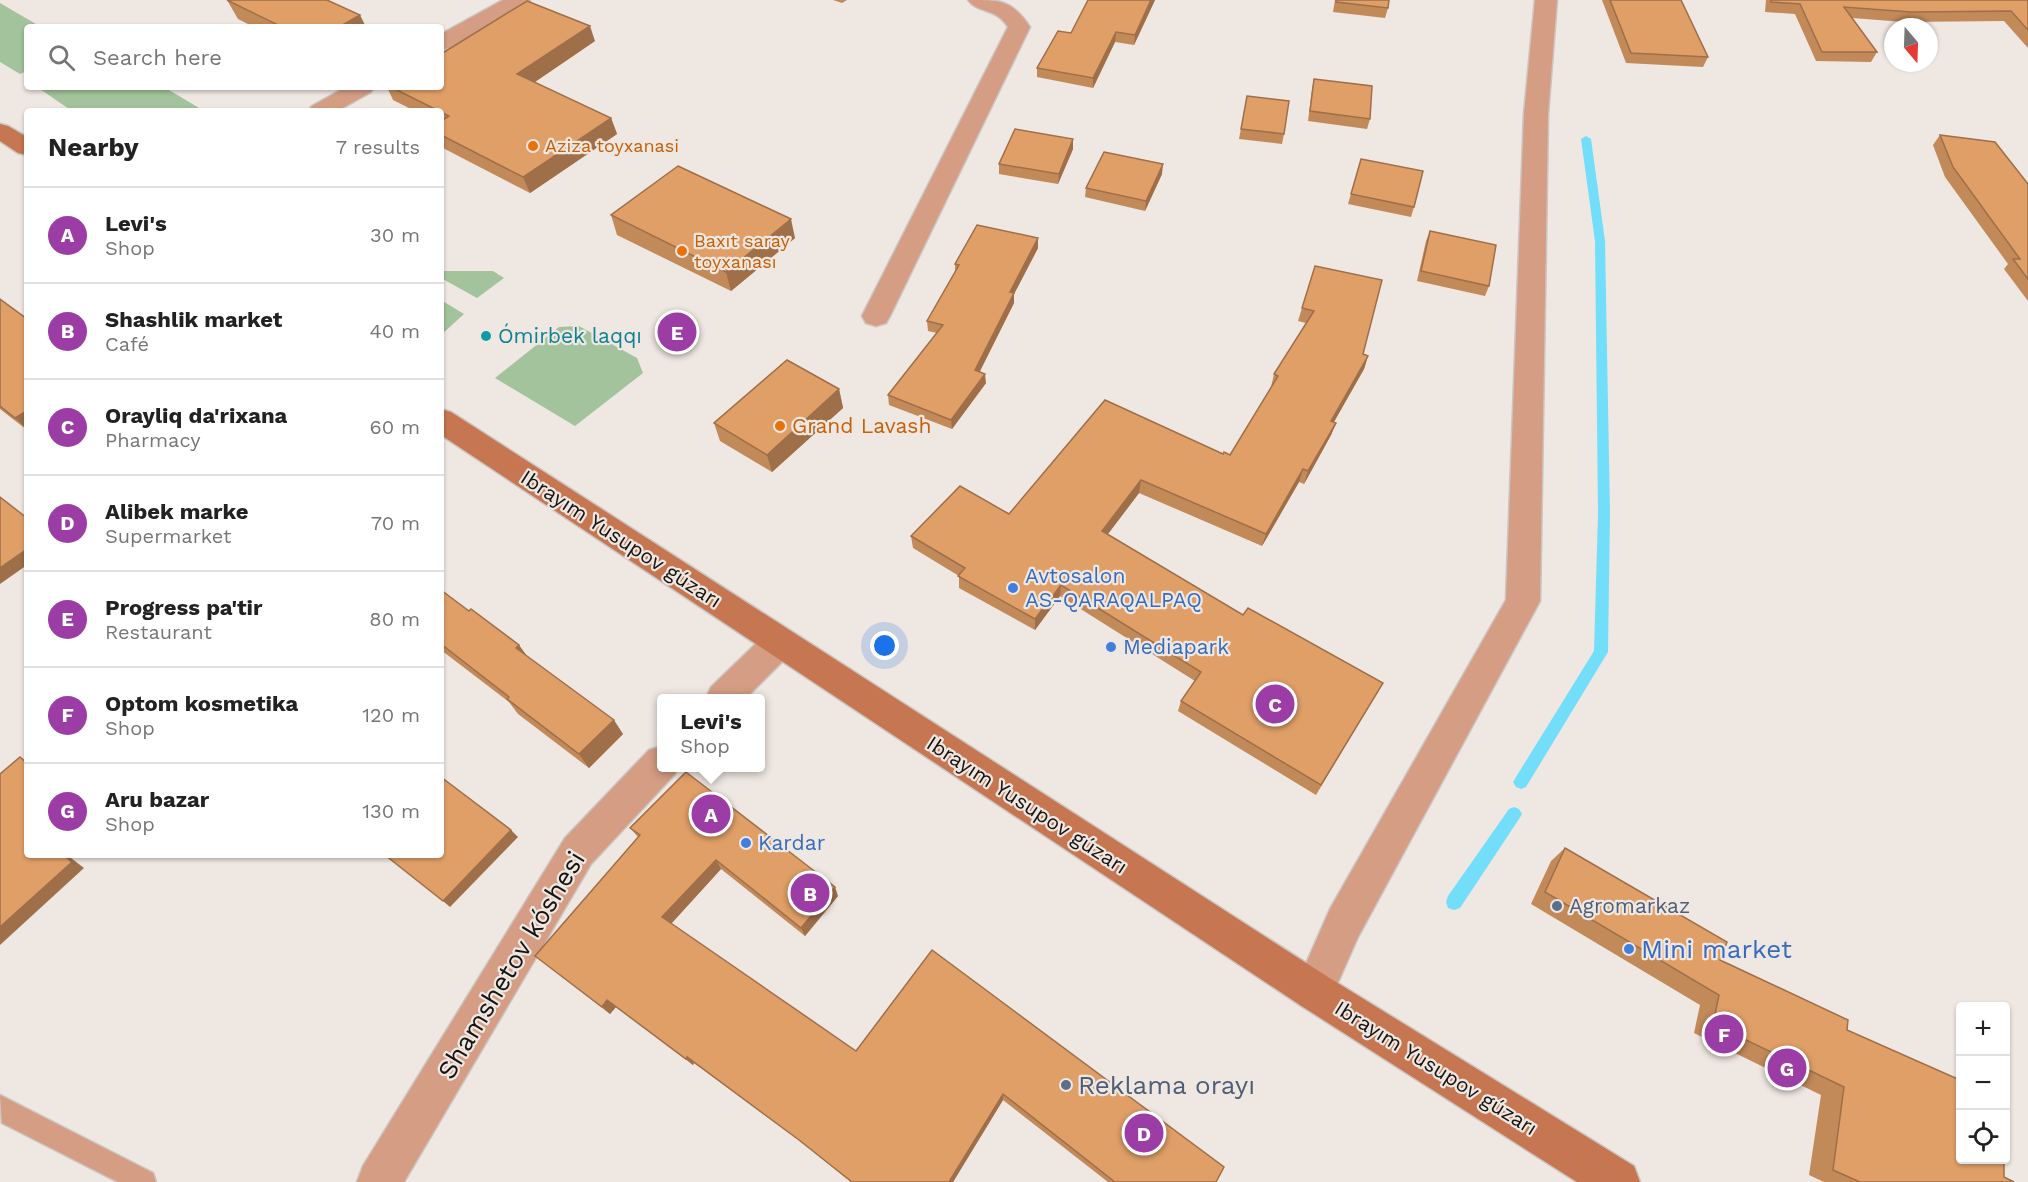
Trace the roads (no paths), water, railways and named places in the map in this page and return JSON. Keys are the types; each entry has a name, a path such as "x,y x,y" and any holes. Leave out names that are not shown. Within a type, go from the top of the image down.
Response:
{"main road":[{"path":"0,131 24,146"},
{"name":"Ibrayım Yusupov gúzarı","path":"444,422 778,643 1314,991 1618,1182"}],"street":[{"path":"444,42 519,0"},
{"path":"876,316 1019,27 1010,12 979,0"},
{"path":"1314,991 1344,923 1523,600 1536,114 1546,0"},
{"path":"325,108 358,90"},
{"path":"728,694 778,643"},
{"name":"Shamshetov kóshesi","path":"379,1182 578,850 657,767"}],"lane":[{"path":"0,1107 10,1115 144,1182"}],"waterway":[{"path":"1521,782 1601,652 1604,513 1600,241 1586,139"},
{"path":"1454,902 1514,814"}],"place":[{"name":"Aziza toyxanasi","path":"533,146"},
{"name":"Baxıt saray toyxanası","path":"682,251"},
{"name":"Progress pa'tir","path":"677,332"},
{"name":"Ómirbek laqqı","path":"486,336"},
{"name":"Grand Lavash","path":"780,426"},
{"name":"Avtosalon AS-QARAQALPAQ","path":"1013,588"},
{"name":"Mediapark","path":"1111,647"},
{"name":"Orayliq da'rixana","path":"1275,704"},
{"name":"Levi's","path":"711,814"},
{"name":"Kardar","path":"746,843"},
{"name":"Shashlik market","path":"810,893"},
{"name":"Agromarkaz","path":"1557,906"},
{"name":"Mini market","path":"1629,949"},
{"name":"Optom kosmetika","path":"1724,1034"},
{"name":"Aru bazar","path":"1787,1068"},
{"name":"Reklama orayı","path":"1066,1085"},
{"name":"Alibek marke","path":"1144,1133"}]}
